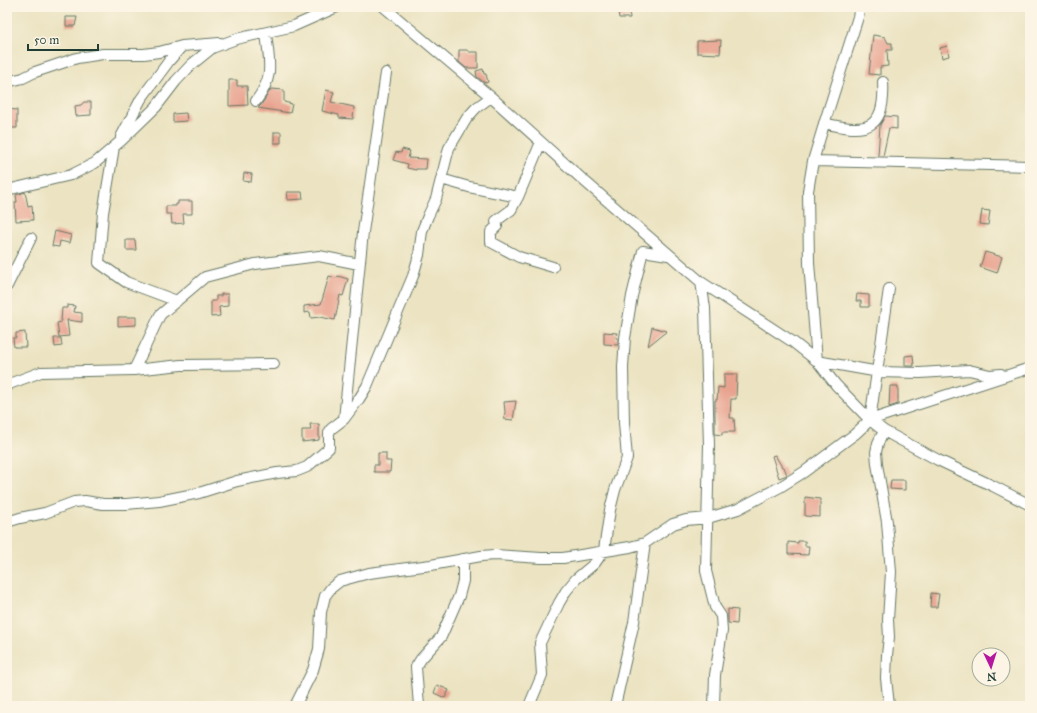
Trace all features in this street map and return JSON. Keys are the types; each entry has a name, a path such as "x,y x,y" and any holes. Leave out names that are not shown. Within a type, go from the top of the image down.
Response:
{"street":[{"path":"7,190 71,175 95,163 156,107 176,81 191,65 212,48 236,39 294,26 337,7"},
{"path":"384,7 491,97 700,282 793,342 817,361 836,386 870,420 884,431 938,460 1030,505"},
{"path":"817,361 809,263 808,191 813,161 860,7"},
{"path":"256,101 268,81 270,64 266,33"},
{"path":"7,82 23,78 35,72 77,58 103,54 144,54 182,46 224,43"},
{"path":"177,301 126,282 99,263 103,212 116,145 134,109 169,61 182,46"},
{"path":"344,419 363,232 386,73"},
{"path":"824,123 861,128 872,125 878,118 882,109 884,95 883,82"},
{"path":"7,522 45,513 74,502 84,501 103,504 126,504 159,501 199,493 237,480 304,470 329,448 329,434 331,429 344,419 359,399 366,386 413,276 419,255 422,231 436,199 449,148 466,118 476,108 491,97"},
{"path":"541,142 511,210 496,221 497,226 492,232 491,242 520,257 552,268"},
{"path":"813,161 1030,166"},
{"path":"441,179 469,187 518,197"},
{"path":"7,286 31,238"},
{"path":"530,706 542,675 540,642 559,602 576,579 595,563 604,550 610,510 615,490 627,458 624,423 623,367 625,338 632,296 643,251 669,255"},
{"path":"134,370 160,315 205,277 255,264 319,256 360,264"},
{"path":"700,282 705,308 709,445 706,571 715,607 721,616 722,631 715,675 714,706"},
{"path":"870,420 889,289"},
{"path":"817,361 878,372 920,373 969,370 990,375 1020,372"},
{"path":"7,388 9,384 41,372 134,370 181,365 274,364"},
{"path":"294,706 313,670 319,649 321,612 325,596 331,588 340,581 369,573 431,566 481,556 495,555 534,558 563,558 604,550 630,547 645,543 673,524 686,520 708,518 738,509 780,487 804,472 855,434 870,420 1030,368"},
{"path":"884,431 878,443 876,464 887,522 891,572 886,678 889,706"},
{"path":"614,706 634,622 645,543"},
{"path":"419,706 416,667 420,659 441,637 459,596 463,581 463,559"}],"building":[{"path":"629,10 630,18 619,18 618,11"},
{"path":"66,17 77,17 75,26 66,26"},
{"path":"873,35 885,37 888,43 892,43 892,50 887,50 888,66 880,67 880,75 869,74"},
{"path":"721,40 720,54 697,53 697,41"},
{"path":"947,46 949,56 942,58 940,48"},
{"path":"459,50 478,52 478,68 466,68 459,62"},
{"path":"483,69 488,82 485,83 477,77 476,71"},
{"path":"229,80 237,80 237,86 247,86 248,105 229,106"},
{"path":"271,89 284,90 284,102 292,104 290,113 258,108"},
{"path":"326,90 334,92 331,102 354,107 353,119 339,118 339,115 322,111"},
{"path":"84,102 91,102 91,115 76,116 75,106 81,105"},
{"path":"8,109 17,110 17,128 8,128"},
{"path":"186,113 187,121 173,122 173,114"},
{"path":"885,116 897,117 897,129 889,128 883,156 878,156 880,125"},
{"path":"274,132 281,132 281,143 274,143"},
{"path":"402,149 410,151 408,158 427,159 426,169 416,170 407,168 408,164 393,160 396,152 401,153"},
{"path":"244,173 252,174 251,182 243,181"},
{"path":"25,192 28,206 32,205 33,220 16,221 16,195"},
{"path":"287,192 302,192 303,199 288,200"},
{"path":"178,201 192,201 192,214 183,214 184,223 172,224 171,214 166,214 166,206 176,206"},
{"path":"982,210 990,211 988,225 980,224"},
{"path":"55,231 71,235 69,243 60,241 59,247 52,246"},
{"path":"126,240 135,240 136,250 126,250"},
{"path":"985,252 1002,257 997,273 980,267"},
{"path":"329,276 336,278 338,276 348,279 343,296 340,295 335,320 320,317 311,318 310,312 304,313 304,306 321,304"},
{"path":"221,294 228,294 228,306 219,307 220,316 211,317 211,301 216,301 216,296 221,296"},
{"path":"857,294 869,295 869,307 861,307 861,301 856,301"},
{"path":"67,305 75,306 74,312 82,313 82,322 67,320 69,336 59,337 57,323 61,322 62,308 67,308"},
{"path":"118,317 136,317 136,325 118,326"},
{"path":"652,327 667,331 648,346"},
{"path":"25,332 26,347 14,347 13,338 16,338 16,333"},
{"path":"604,332 617,333 616,338 618,338 618,345 604,344"},
{"path":"54,338 61,338 62,346 55,347"},
{"path":"913,355 914,366 905,366 905,356"},
{"path":"724,374 737,374 736,399 731,399 730,418 734,418 735,432 722,432 722,435 715,434 715,400 717,400 718,387 724,388"},
{"path":"890,386 898,386 898,404 889,407"},
{"path":"516,401 513,420 504,419 504,402"},
{"path":"310,424 319,424 319,440 302,442 302,430 311,430"},
{"path":"378,453 386,453 386,461 391,461 390,472 374,472 374,465 378,465"},
{"path":"775,455 782,467 784,467 787,475 779,478 772,456"},
{"path":"891,480 905,480 905,490 890,489"},
{"path":"805,497 820,499 820,517 805,516"},
{"path":"798,541 805,541 805,546 809,546 808,555 788,554 788,542 798,543"},
{"path":"931,593 939,594 937,607 930,607"},
{"path":"728,609 738,610 737,624 728,623"},
{"path":"437,685 449,690 445,698 434,693"}]}
